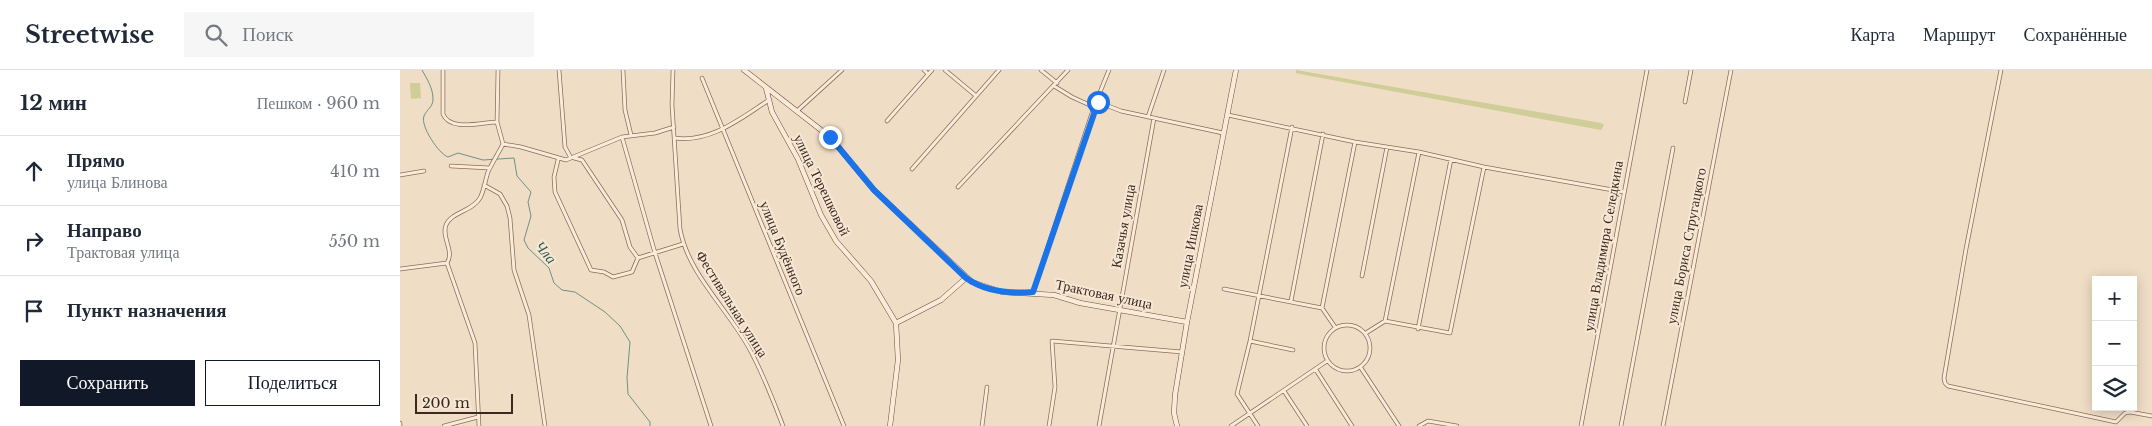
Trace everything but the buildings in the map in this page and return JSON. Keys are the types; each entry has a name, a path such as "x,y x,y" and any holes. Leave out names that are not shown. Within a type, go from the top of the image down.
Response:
{"street":[{"path":"443,70 443,114 445,119 454,124 498,122"},
{"path":"479,426 475,343 447,263 450,259 445,232 449,220 480,199 490,168 503,144 498,122 498,70"},
{"path":"559,70 565,147 571,158"},
{"path":"623,70 625,110 631,135"},
{"name":"Фестивальная улица","path":"673,70 671,86 682,244 695,268 749,347 784,426"},
{"name":"Трактовая улица","path":"744,70 830,137 874,190 966,278 982,287 1002,292 1033,292 1054,295 1080,304 1187,322"},
{"path":"797,111 842,70"},
{"path":"924,70 928,74"},
{"path":"887,120 932,70"},
{"path":"945,70 975,95"},
{"path":"912,169 975,95 999,70"},
{"path":"1041,70 1055,85 1072,98 1094,107"},
{"path":"958,187 1068,70"},
{"path":"1033,292 1094,107 1098,102 1109,70"},
{"path":"1148,117 1164,70"},
{"name":"улица Ишкова","path":"1177,426 1174,413 1175,395 1182,352 1236,70"},
{"name":"улица Владимира Селедкина","path":"1581,426 1647,70"},
{"path":"1684,102 1691,70"},
{"name":"улица Бориса Стругацкого","path":"1663,426 1731,70"},
{"path":"2001,70 1966,249 1945,383 1948,386 2116,422 2125,413 2130,412 2152,416"},
{"name":"улица Будённого","path":"702,78 844,426"},
{"name":"улица Терешковой","path":"766,88 772,112 798,159 821,215 836,241 871,281 896,323 898,360 890,426"},
{"path":"676,138 698,138 723,130 769,100"},
{"path":"1098,102 1121,111 1224,133"},
{"path":"1228,115 1292,127 1355,142 1419,152 1484,167 1624,192"},
{"name":"Казачья улица","path":"1099,426 1154,118"},
{"path":"503,144 522,147 558,160 566,160 622,137 655,133 674,127"},
{"path":"1258,426 1237,394 1250,342 1292,127"},
{"path":"1291,301 1323,134"},
{"path":"622,137 655,253 711,426"},
{"path":"1322,308 1355,142"},
{"path":"1362,276 1387,147"},
{"path":"1620,426 1673,148"},
{"path":"1385,322 1419,152"},
{"path":"571,158 582,160 598,183 622,220 630,247 638,258"},
{"path":"558,160 554,177 555,192 591,270 604,272 613,277 620,276 632,272 638,258"},
{"path":"1418,329 1450,160"},
{"path":"450,166 490,168"},
{"path":"1366,333 1385,322 1450,333 1484,167"},
{"path":"400,175 424,171"},
{"path":"484,185 500,194 507,206 510,218 514,270 529,315 545,426"},
{"path":"638,258 682,244"},
{"path":"400,269 447,263"},
{"path":"896,323 941,300 966,278"},
{"path":"1224,289 1322,308 1335,327"},
{"path":"1358,326 1366,333 1370,342 1370,350 1368,358 1360,368 1348,372 1341,371 1327,361 1324,342 1335,327 1358,326"},
{"path":"1049,426 1055,387 1052,341 1182,352"},
{"path":"1250,342 1294,350"},
{"path":"1231,426 1327,361"},
{"path":"1360,368 1399,426"},
{"path":"1316,370 1352,426"},
{"path":"982,426 987,387"},
{"path":"1284,391 1307,426"},
{"path":"444,426 478,417"},
{"path":"1418,426 1428,421 1456,426"}],"shaded area":[{"path":"1296,70 1604,125 1601,130 1300,74 1296,73"},
{"path":"410,83 420,83 421,98 411,99"}],"waterway":[{"name":"Чла","path":"422,70 433,95 432,104 424,116 425,126 427,133 444,155 448,157 458,153 483,160 514,158 517,176 531,192 528,202 531,216 524,240 528,248 549,268 554,283 562,290 575,292 605,312 620,326 630,342 627,378 628,394 650,422 650,426"}],"route":[{"path":"830,137 874,190 966,278 992,290 1016,293 1033,292 1094,107 1098,102"}]}
